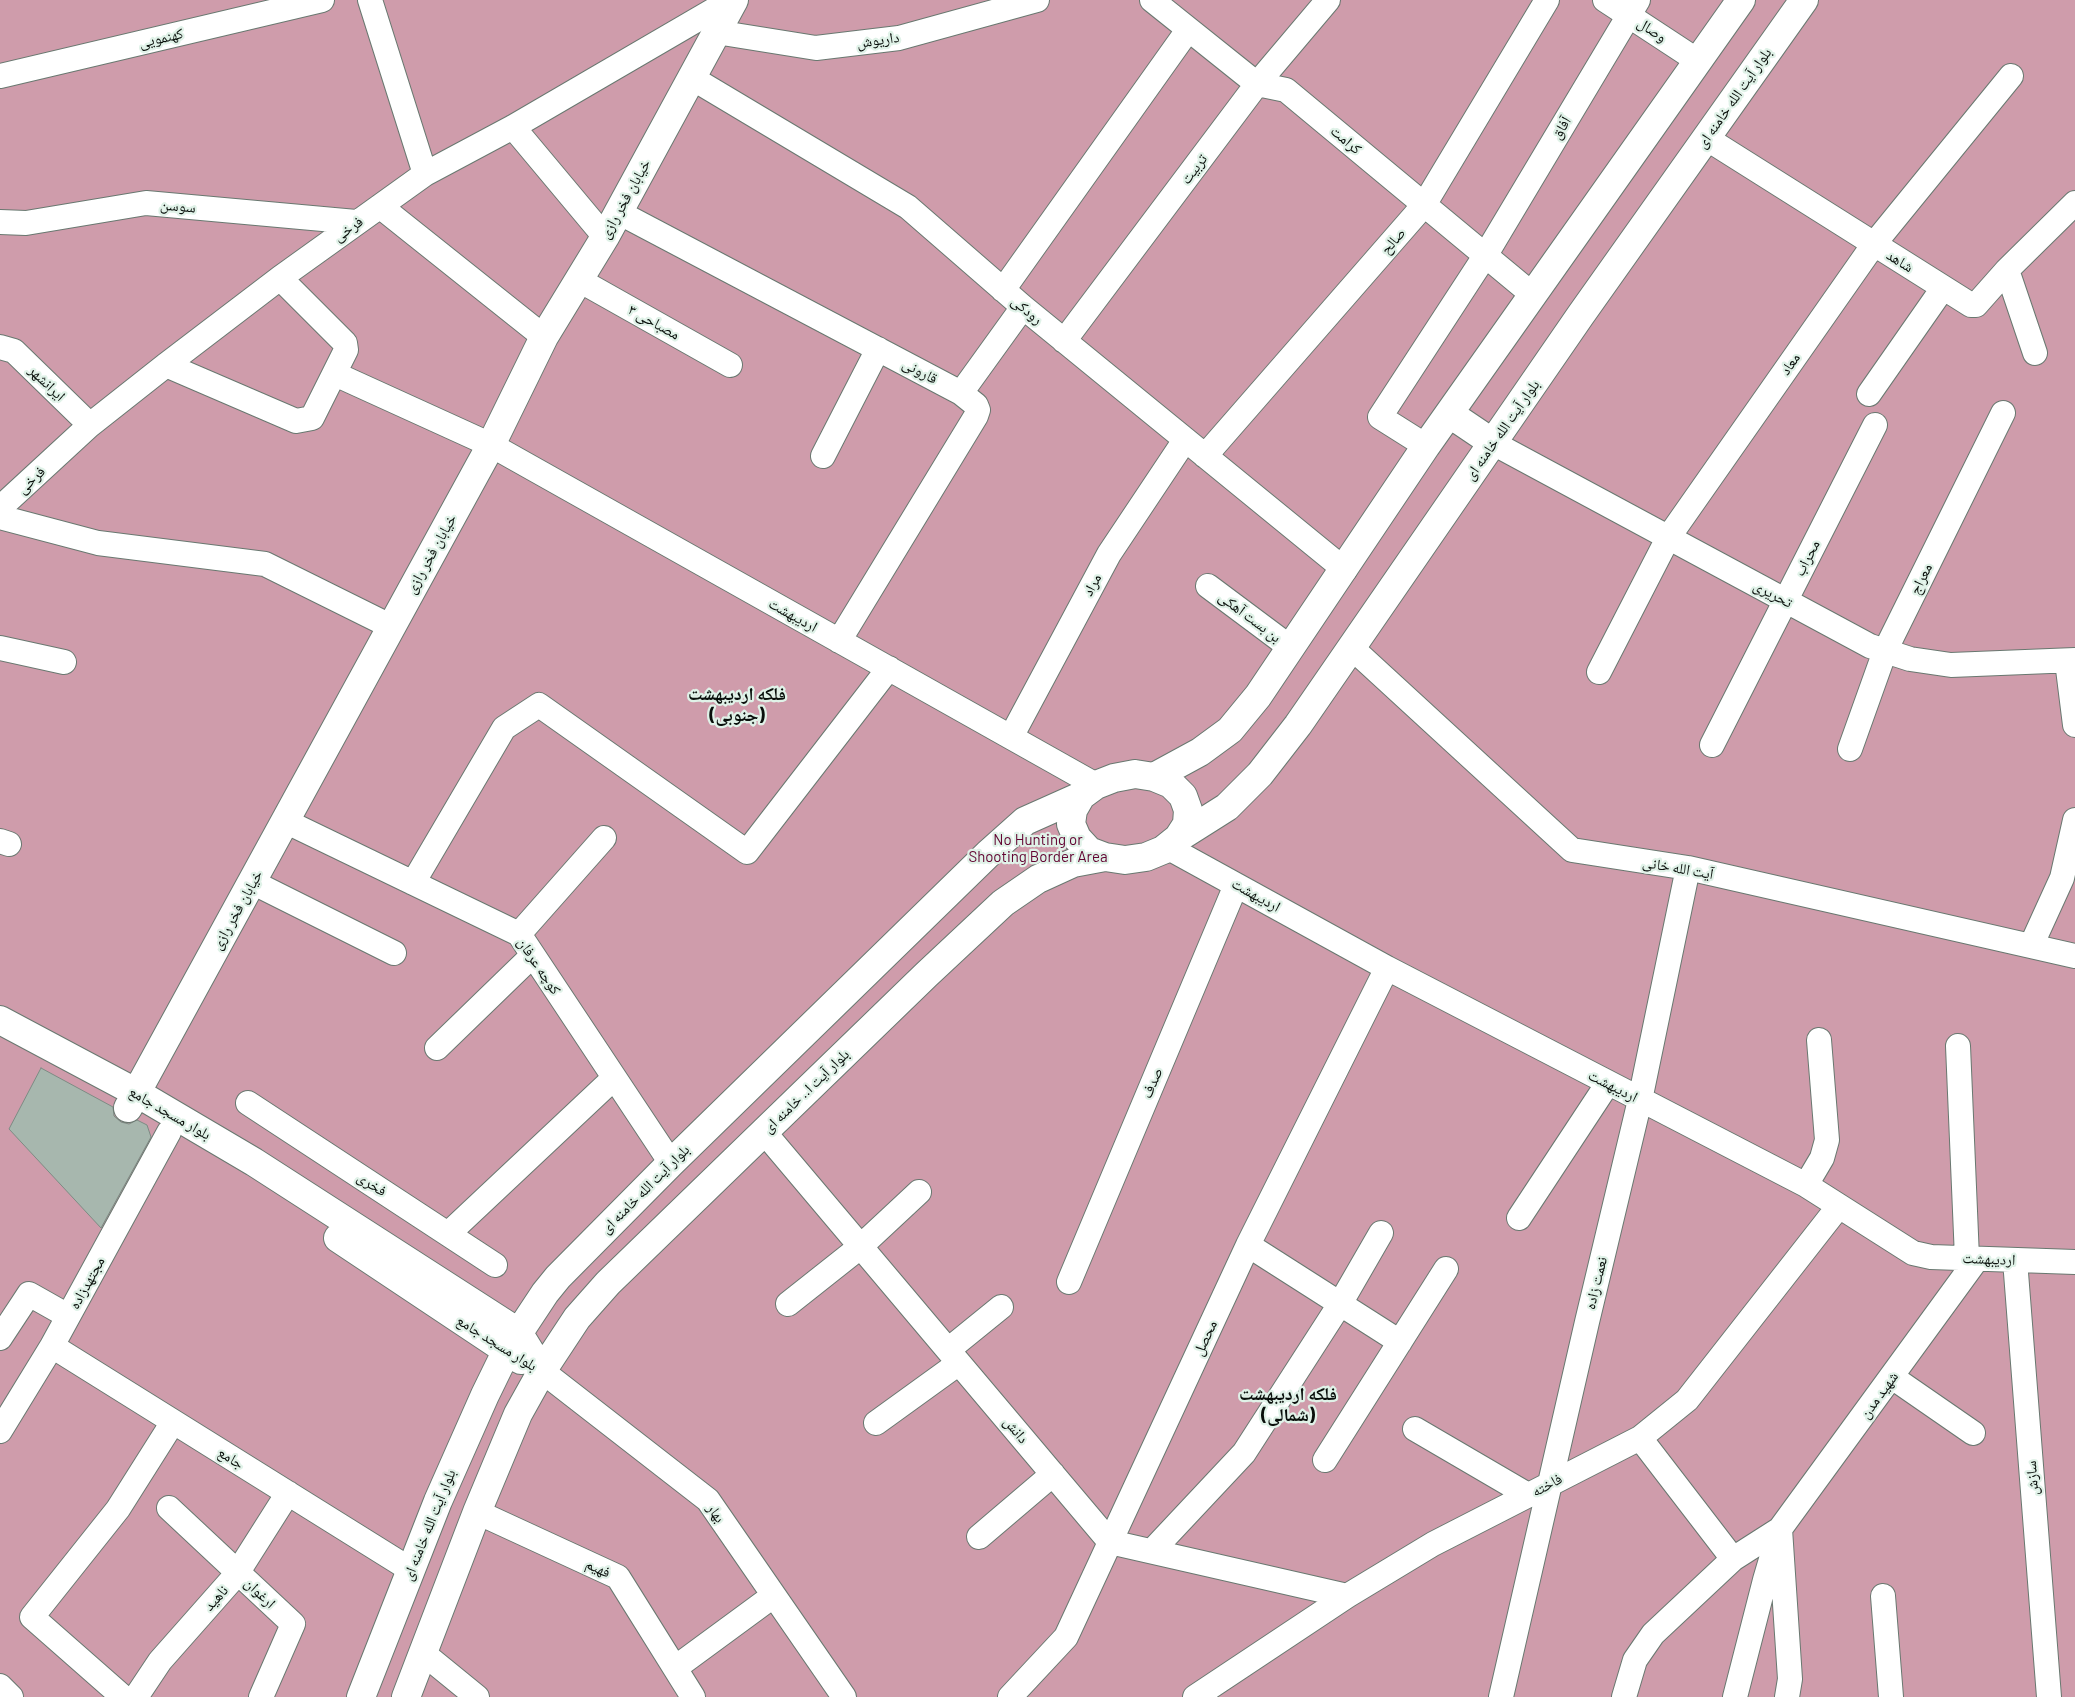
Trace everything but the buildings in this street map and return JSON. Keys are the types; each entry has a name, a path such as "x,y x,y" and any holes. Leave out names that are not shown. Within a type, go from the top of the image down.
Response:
{"main road":[{"name":"خیابان فخر رازی","path":"132,1101 491,445 544,337 605,237 733,0"},
{"path":"1154,777 1200,752 1230,730 1258,696 1345,570 1426,446 1741,0"},
{"name":"بلوار آیت الله خامنه ای","path":"1172,843 1227,807 1260,774 1298,725 1493,442 1804,0"},
{"path":"1450,414 1493,442"},
{"path":"1135,774 1154,777 1170,784 1183,796 1188,810 1187,824 1172,843 1146,857 1125,860 1105,858 1089,851 1076,838 1071,824 1073,810 1088,790 1114,778 1135,774"},
{"name":"بلوار آیت الله خامنه ای","path":"361,1696 442,1492 512,1342 558,1277 670,1163 988,854 1025,821 1088,790"},
{"name":"بلوار آیت ا.. خامنه ای","path":"542,1371 577,1318 608,1283 926,974 1003,903 1038,879 1073,863 1105,858"},
{"name":"بلوار مسجد جامع","path":"0,1020 132,1101 169,1132 257,1183 512,1342"},
{"name":"بلوار مسجد جامع","path":"0,1040 132,1101 254,1162 512,1342 542,1371"},
{"path":"406,1697 477,1512 518,1414 542,1371"}],"street":[{"path":"370,0 425,174"},
{"name":"فرخی","path":"0,508 90,426 166,365 280,278 425,174 513,127 733,0"},
{"name":"داریوش","path":"716,32 816,48 899,38 1037,0"},
{"name":"کرامت","path":"1152,0 1257,84 1286,90 1533,295"},
{"name":"تربیت","path":"1064,342 1257,84 1328,0"},
{"name":"صالح","path":"1205,456 1424,205 1547,0"},
{"name":"وصال","path":"1605,0 1633,7 1698,61"},
{"name":"کهنمویی","path":"0,76 309,2"},
{"name":"آفاق","path":"1426,446 1380,416 1485,256 1633,7"},
{"path":"1003,290 1188,30"},
{"name":"معاد","path":"1599,672 1668,538 1874,244 2012,76"},
{"name":"رودکی","path":"692,78 908,206 1064,342 1345,570"},
{"path":"513,127 605,237"},
{"name":"شاهد","path":"1706,138 1971,306 1976,305 2007,270 2075,204"},
{"name":"سوسن","path":"0,222 26,223 146,203 356,222"},
{"path":"381,207 544,337"},
{"name":"قارونی","path":"618,212 961,393 976,405 978,410 976,416 839,640"},
{"path":"2007,270 2035,353"},
{"path":"166,365 296,421 312,418 346,350 345,343 280,278"},
{"name":"مصباحی ۳","path":"579,280 730,365"},
{"path":"1869,394 1943,288"},
{"path":"961,393 1023,307"},
{"name":"ایرانشهر","path":"0,347 14,351 90,426"},
{"path":"822,456 878,349"},
{"name":"اردیبهشت","path":"334,374 491,445 1010,737 1088,790"},
{"name":"معراج","path":"1850,749 1885,651 2003,414"},
{"name":"محراب","path":"1712,745 1875,425"},
{"name":"مراد","path":"1010,737 1109,554 1185,440"},
{"name":"تحریری","path":"1493,442 1870,646 1910,659 1952,665 2071,660"},
{"path":"0,517 98,543 265,564 392,627"},
{"name":"بن بست آهکی","path":"1208,586 1290,648"},
{"path":"0,648 64,662"},
{"name":"آیت الله خانی","path":"1352,648 1572,850 1688,868 2075,956"},
{"path":"2071,660 2075,725"},
{"path":"413,883 504,728 539,705 747,852 889,668"},
{"path":"2030,946 2062,878 2075,820"},
{"name":"کوچه عرفان","path":"285,821 519,934 670,1163"},
{"path":"519,934 604,838"},
{"name":"اردیبهشت","path":"1172,843 1236,885 1387,968 1806,1185 1913,1253 1932,1257 2075,1262"},
{"name":"نعمت زاده","path":"1501,1697 1640,1100 1688,868"},
{"path":"252,882 394,953"},
{"name":"صدف","path":"1069,1282 1236,885"},
{"path":"437,1048 533,955"},
{"name":"محصل","path":"1010,1697 1066,1637 1248,1245 1387,968"},
{"path":"1806,1185 1822,1158 1827,1140 1819,1040"},
{"path":"1958,1046 1972,1259"},
{"path":"449,1233 614,1078"},
{"path":"1519,1218 1608,1083"},
{"name":"فخری","path":"248,1103 449,1233 495,1265"},
{"name":"مجتهدزاده","path":"0,1431 52,1346 169,1132"},
{"name":"دانش","path":"764,1132 1110,1542"},
{"path":"788,1304 860,1247 920,1192"},
{"name":"فاخته","path":"1195,1697 1347,1596 1433,1544 1550,1482 1640,1438 1687,1400 1839,1206"},
{"path":"1153,1550 1244,1453 1340,1304 1381,1233"},
{"path":"1248,1245 1400,1342"},
{"name":"شهید مدن","path":"1624,1697 1635,1660 1654,1634 1733,1559 1780,1529 1892,1377 1972,1259"},
{"name":"سازش","path":"2015,1260 2049,1697"},
{"path":"1325,1460 1446,1269"},
{"path":"0,1338 29,1294 68,1316"},
{"path":"876,1423 953,1356 1001,1307"},
{"name":"جامع","path":"52,1346 411,1570"},
{"name":"بهار","path":"542,1371 708,1500 844,1697"},
{"path":"1892,1377 1973,1433"},
{"path":"123,1697 32,1617 118,1509 172,1422"},
{"path":"1415,1430 1528,1495"},
{"path":"1640,1438 1733,1559"},
{"path":"979,1537 1053,1474"},
{"name":"ناهید","path":"136,1697 160,1661 238,1572 288,1493"},
{"name":"ارغوان","path":"168,1508 293,1624 261,1697"},
{"name":"فهیم","path":"477,1512 618,1577 693,1697"},
{"path":"1780,1529 1790,1679 1787,1697"},
{"name":"شهید مدن","path":"1735,1697 1780,1529"},
{"path":"1110,1542 1153,1550 1347,1596"},
{"path":"675,1668 773,1596"},
{"path":"1883,1596 1891,1697"},
{"path":"422,1653 477,1697"},
{"path":"0,1686 11,1697"}],"green space":[{"name":"No Hunting or Shooting Border Area","path":"0,0 2075,0 2075,1697 0,1697"}],"district":[{"name":"فلکه اردیبهشت (جنوبی)","path":"737,704"},
{"name":"فلکه اردیبهشت (شمالی)","path":"1288,1404"}]}
